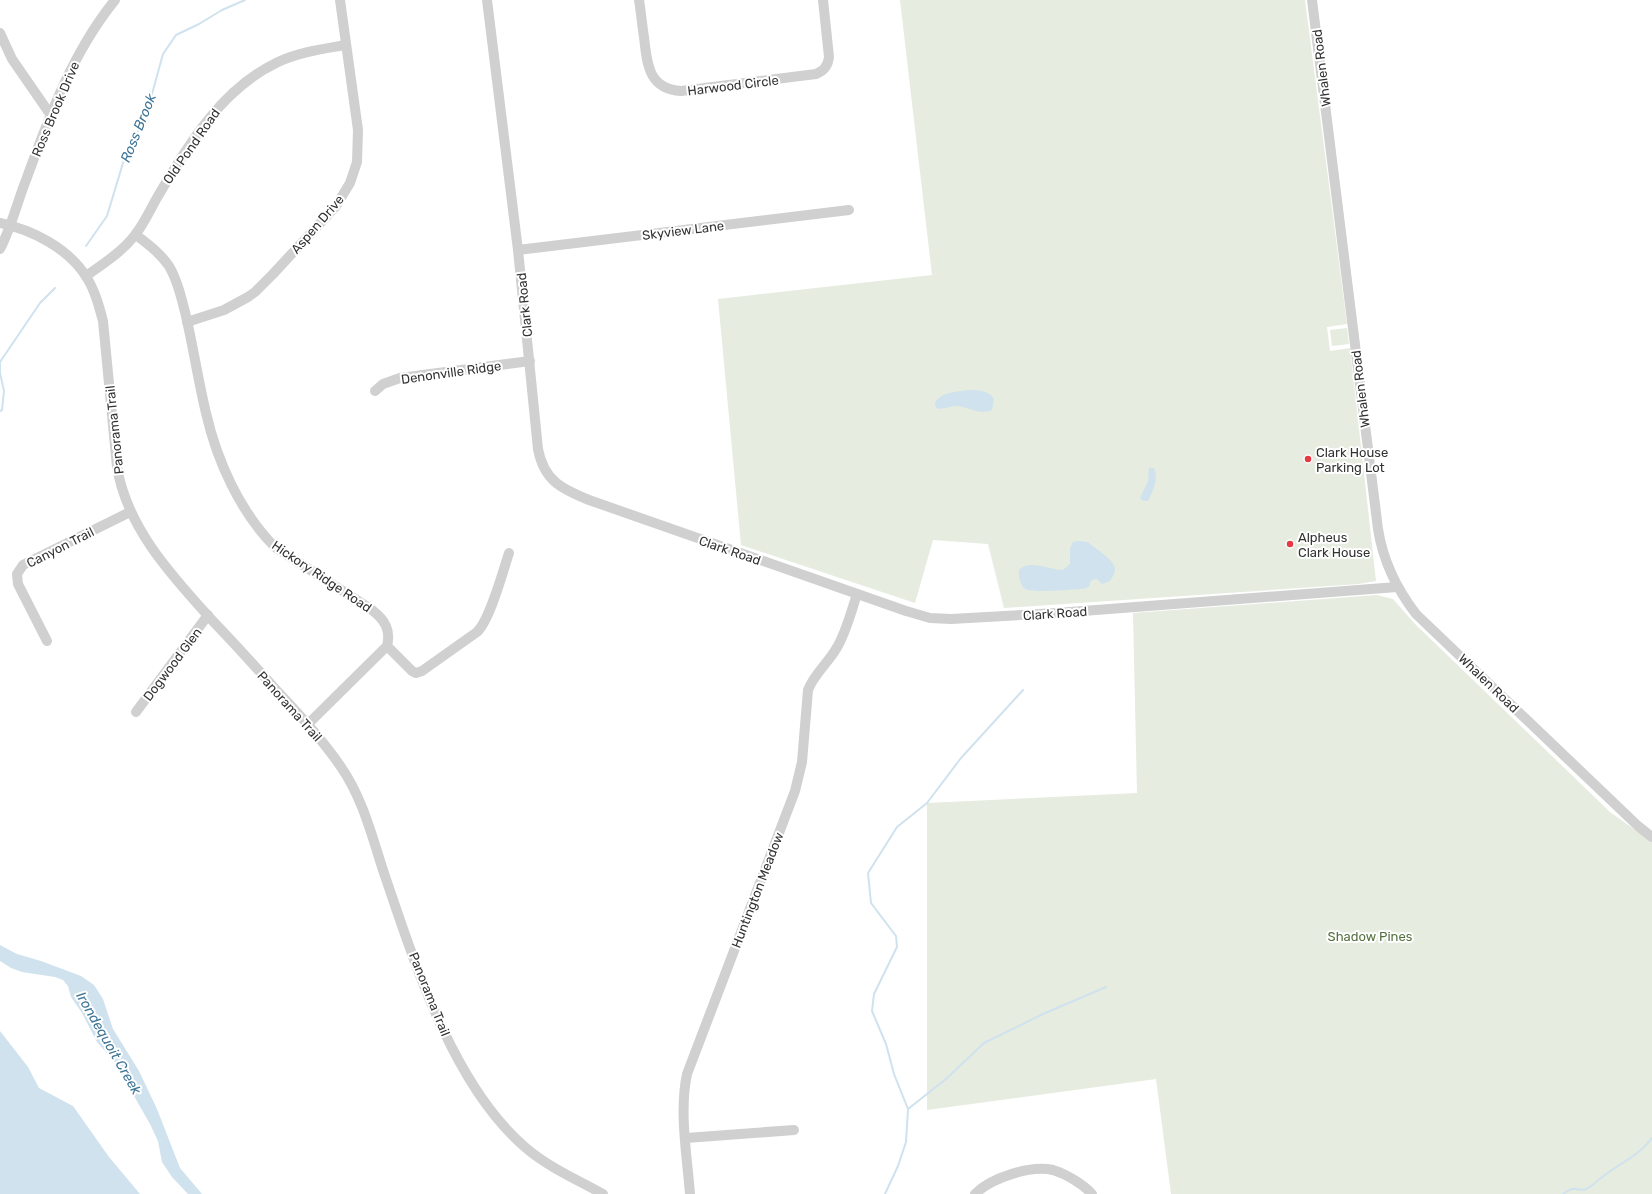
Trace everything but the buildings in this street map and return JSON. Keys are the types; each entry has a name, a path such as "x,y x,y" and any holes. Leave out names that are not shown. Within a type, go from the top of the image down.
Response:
{"street":[{"name":"Ross Brook Drive","path":"0,249 5,224 50,114 88,37 115,0"},
{"name":"Aspen Drive","path":"187,322 224,310 255,292 336,206 348,188 354,174 358,150 355,105 340,0"},
{"name":"Clark Road","path":"487,0 518,250 540,460 548,477 565,490 589,500 857,594 930,618 951,619 1065,613 1397,587"},
{"name":"Harwood Circle","path":"640,0 645,48 651,74 655,80 667,89 681,91 816,74 823,71 827,66 829,57 823,0"},
{"name":"Whalen Road","path":"1312,0 1378,529 1386,564 1397,587 1416,614 1638,826 1652,837"},
{"path":"0,33 12,59 50,114"},
{"name":"Old Pond Road","path":"86,276 113,256 136,235 168,180 205,123 227,97 256,75 278,62 313,50 346,45"},
{"name":"Skyview Lane","path":"518,250 849,210"},
{"name":"Panorama Trail","path":"5,224 33,234 54,246 71,260 86,276 98,302 103,321 117,467 121,486 130,512 170,573 308,724 339,764 354,790 433,1006 448,1040 486,1104 501,1123 527,1149 541,1159 603,1194"},
{"name":"Hickory Ridge Road","path":"136,235 152,247 168,265 176,282 187,322 204,407 212,435 234,489 252,520 263,535 281,551 308,567 378,615 383,620 388,631 389,638 387,646"},
{"name":"Denonville Ridge","path":"374,391 383,384 400,378 530,361"},
{"name":"Canyon Trail","path":"48,641 18,584 17,574 23,565 130,512"},
{"path":"308,724 387,646 412,671 416,673 422,671 477,632 484,624 490,610 509,553"},
{"name":"Huntington Meadow","path":"690,1194 684,1092 687,1074 795,791 802,762 808,690 811,683 836,649 857,594"},
{"name":"Dogwood Glen","path":"136,712 208,615"},
{"path":"686,1138 794,1130"},
{"path":"976,1194 986,1184 997,1179 1021,1172 1045,1169 1057,1172 1082,1184 1092,1194"}],"green space":[{"path":"900,0 1305,0 1347,324 1327,327 1330,351 1350,348 1376,581 1359,584 1004,608 988,544 933,540 915,603 741,545 718,299 932,275"},
{"path":"1347,328 1349,344 1332,346 1330,330"},
{"name":"Shadow Pines","path":"1377,595 1393,599 1415,624 1610,812 1652,842 1652,1194 1171,1194 1156,1079 927,1110 927,803 1137,793 1133,613"}],"water":[{"path":"968,390 986,392 992,396 994,399 992,410 983,412 960,406 943,409 936,408 935,403 941,397 949,393"},
{"path":"1149,468 1154,468 1156,480 1148,501 1143,501 1140,498 1148,481"},
{"path":"1073,542 1088,542 1112,562 1115,569 1110,581 1102,584 1097,579 1093,580 1091,581 1089,587 1083,589 1034,591 1024,588 1021,584 1019,570 1029,565 1034,565 1063,570 1070,564 1070,548"},
{"name":"Irondequoit Creek","path":"0,945 17,954 81,976 94,985 103,999 113,1029 139,1071 157,1109 180,1168 202,1194 188,1194 172,1177 162,1162 158,1141 150,1124 114,1061 97,1042 82,1013 71,997 68,986 63,980 55,977 22,972 11,968 0,961"},
{"path":"0,1031 28,1067 39,1088 73,1106 109,1157 140,1194 0,1194"}],"waterway":[{"name":"Ross Brook","path":"86,246 107,216 126,153 135,138 149,105 163,54 176,35 199,24 222,10 245,0"},
{"name":"Ross Brook","path":"0,411 2,410 4,391 0,373 0,362 40,303 55,288"},
{"path":"885,1194 898,1166 906,1142 908,1109 894,1074 886,1044 872,1011 874,994 897,947 896,936 871,903 868,873 897,827 927,803 961,758 1023,690"},
{"path":"908,1109 946,1079 984,1043 1043,1014 1106,987"},
{"path":"1563,1194 1571,1189 1582,1190 1590,1187 1599,1179 1635,1155 1652,1138"}],"place":[{"name":"Clark House Parking Lot","path":"1308,459"},
{"name":"Alpheus Clark House","path":"1290,544"}]}
